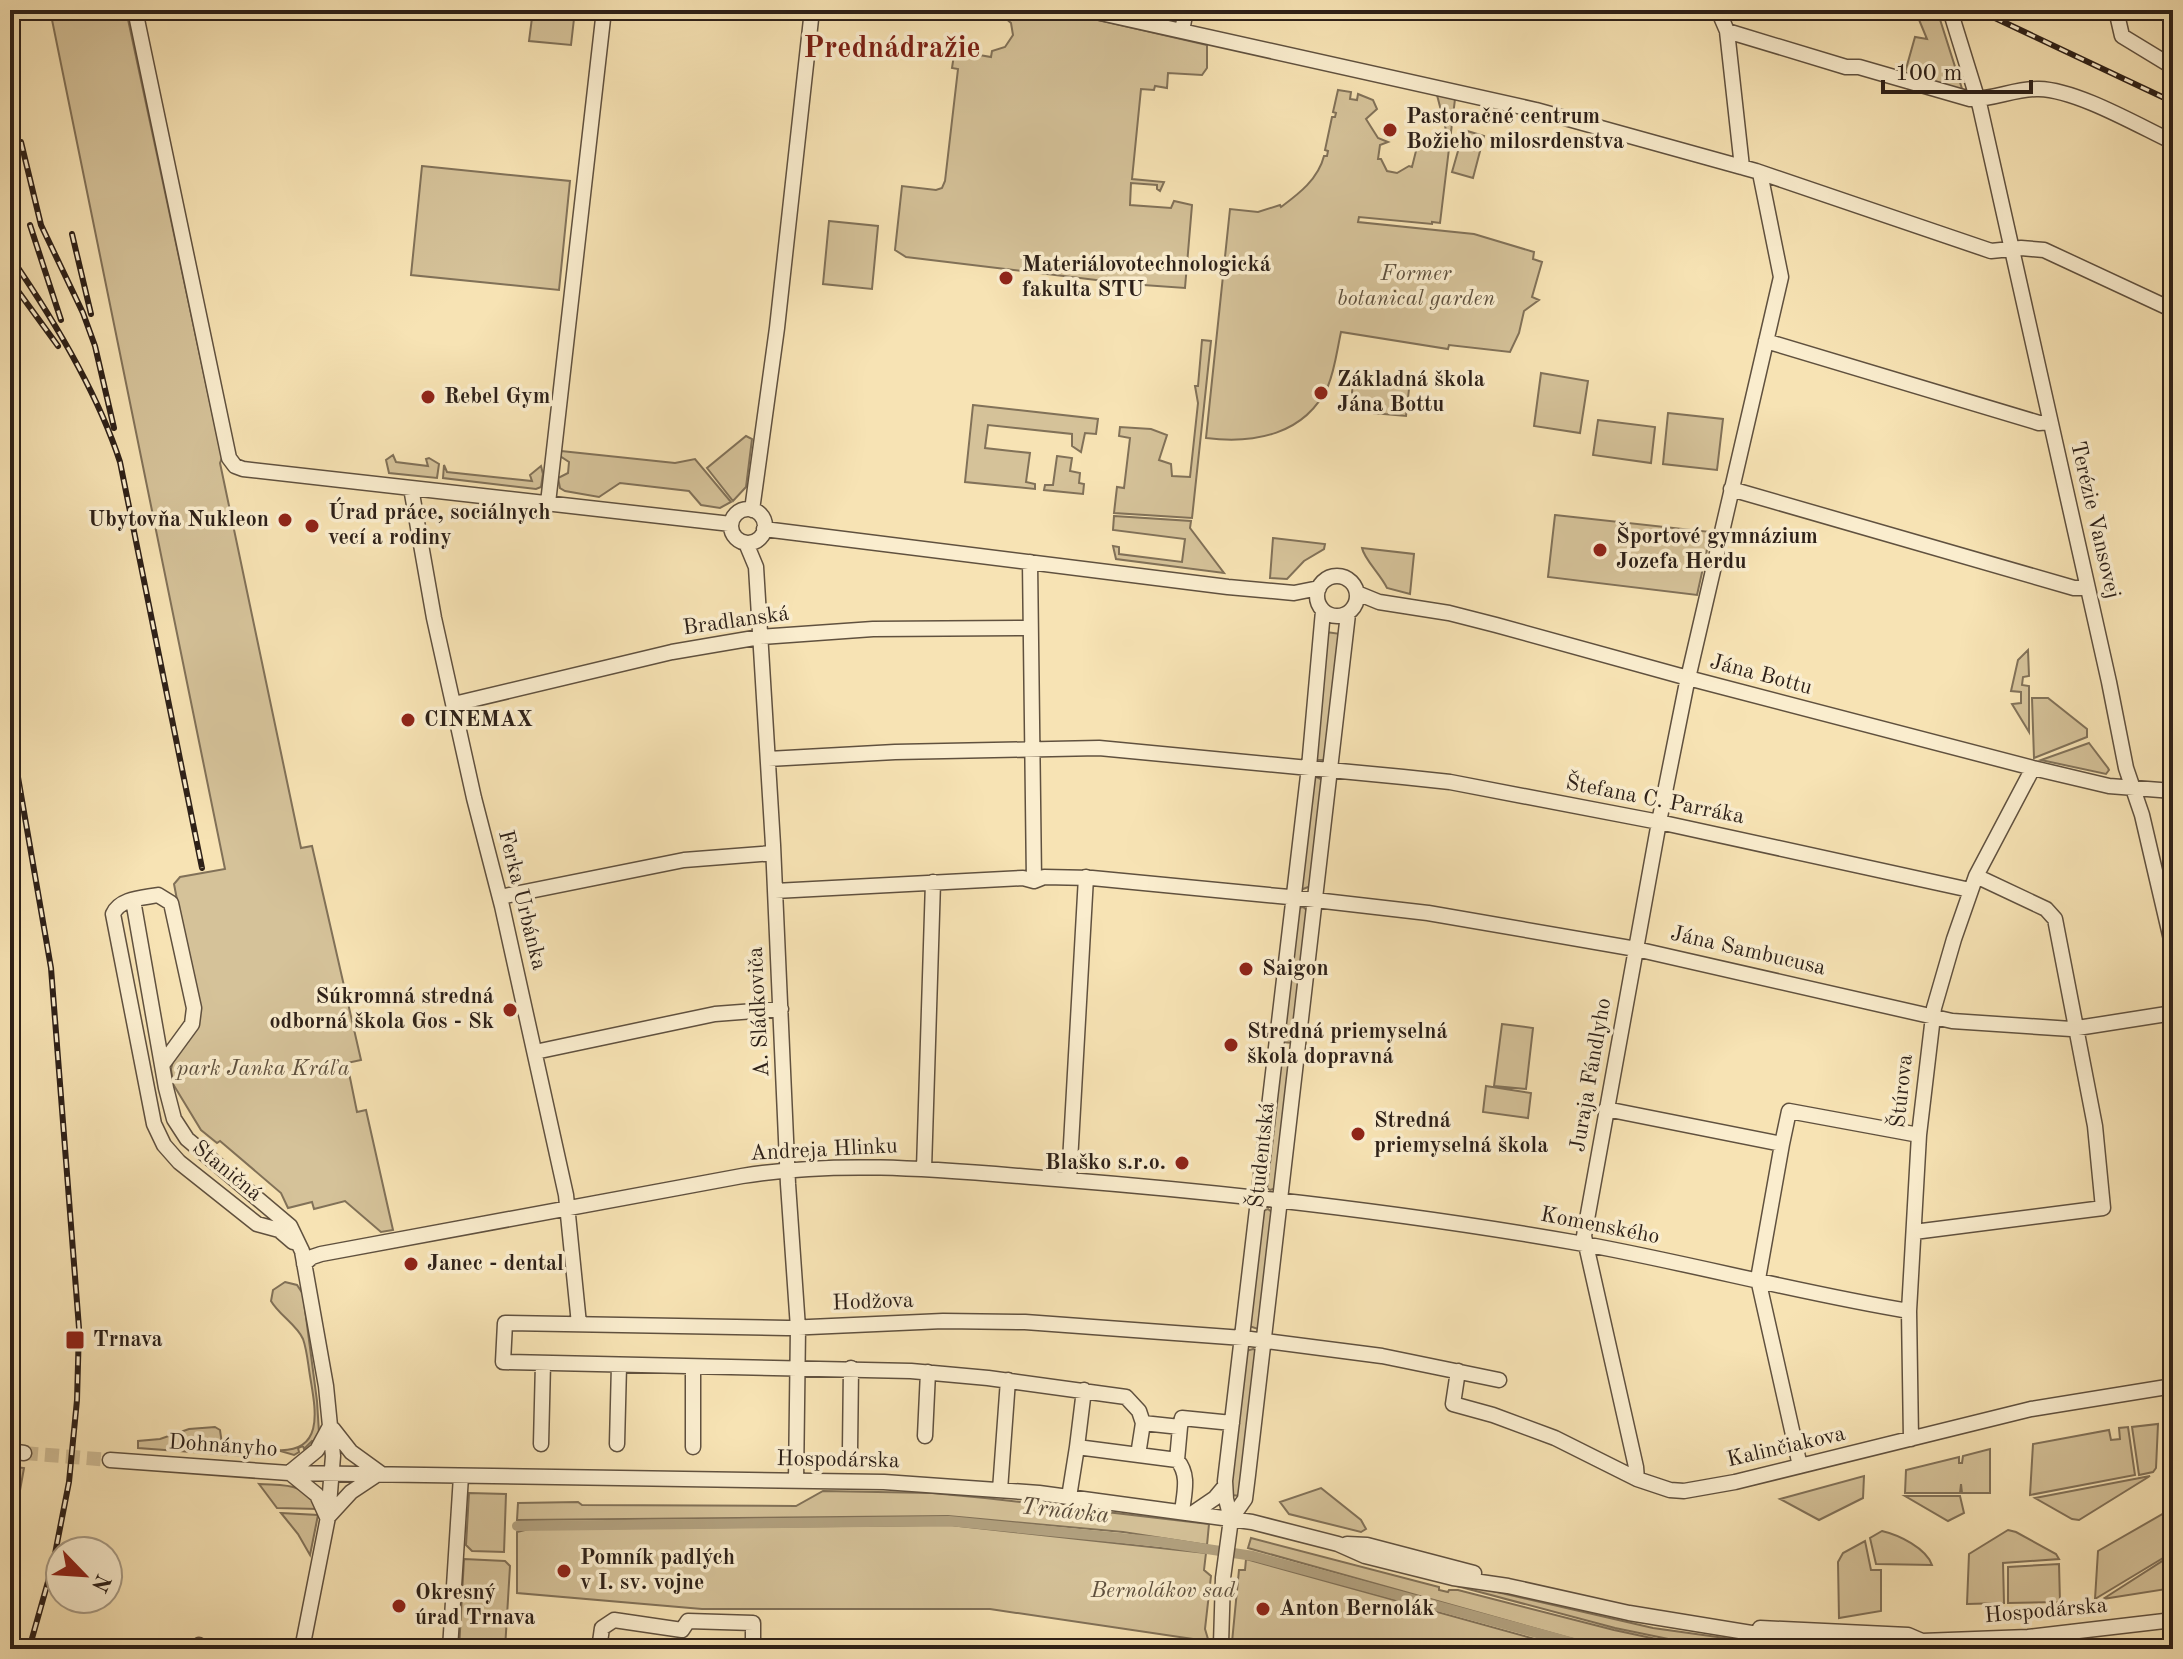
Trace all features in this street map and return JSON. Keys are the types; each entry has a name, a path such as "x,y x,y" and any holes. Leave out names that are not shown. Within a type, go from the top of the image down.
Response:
{"street":[{"path":"135,10 229,458 235,466 731,524"},
{"path":"548,503 604,10"},
{"path":"752,510 775,340 812,10"},
{"path":"1087,10 1536,110 1742,167 1991,251 2044,250 2173,310"},
{"path":"1182,31 1186,10"},
{"path":"1718,10 1727,31 1742,167"},
{"name":"Terézie Vansovej","path":"1950,10 1978,100 2126,768 2142,815 2173,948"},
{"path":"2116,10 2122,36 2173,67"},
{"path":"1727,31 1846,67 1859,67 1978,100 2034,88 2067,94 2173,142"},
{"name":"Juraja Fándlyho","path":"1637,1479 1584,1236 1688,678 1781,271 1760,173"},
{"path":"1766,341 2039,423 2050,422"},
{"name":"Ferka Urbánka","path":"411,488 434,618 500,897 568,1208 579,1324"},
{"path":"1731,489 2069,586 2087,588"},
{"path":"752,510 762,517 764,529 758,540 746,543 735,538 731,524 739,512 752,510"},
{"name":"Jána Bottu","path":"764,529 1294,593 1303,599 1320,600 1335,616 1353,605 1379,602 1449,613 2033,768 2109,786 2173,791"},
{"name":"A. Sládkoviča","path":"746,543 756,567 768,759 787,1170 798,1328 796,1481"},
{"path":"1030,562 1034,881"},
{"name":"Jána Bottu","path":"1320,600 1325,580 1338,576 1350,580 1353,605"},
{"name":"Študentská","path":"1231,1519 1225,1486 1309,767 1320,600"},
{"name":"Študentská","path":"1231,1519 1245,1499 1328,769 1353,605"},
{"name":"Bradlanská","path":"454,704 672,652 760,637 873,629 1030,628"},
{"name":"Štefana C. Parráka","path":"768,759 895,752 1099,748 1248,760 1450,782 1973,883 2052,913 2077,1029"},
{"name":"Štúrova","path":"1911,1439 1909,1311 1919,1135 1933,1016 1973,883 2033,768"},
{"path":"500,897 684,860 773,853"},
{"path":"1069,1180 1086,877"},
{"name":"Jána Sambucusa","path":"775,891 1086,877 1428,913 1636,949 1933,1016 2022,1027 2077,1029 2173,1013"},
{"path":"924,1169 933,882"},
{"path":"133,900 158,895 171,903 194,1008 192,1024 162,1065"},
{"name":"Staničná","path":"133,900 170,1105 180,1131 290,1226 298,1240 304,1264 290,1237 279,1230 257,1224 179,1162 158,1135 113,922 116,907 133,900"},
{"path":"535,1052 715,1014 781,1009"},
{"path":"1914,1232 2103,1208 2095,1126 2077,1029"},
{"path":"1606,1109 1782,1144"},
{"path":"1800,1466 1758,1279 1789,1111 1919,1135"},
{"name":"Andreja Hlinku","path":"304,1264 312,1257 326,1253 787,1170 924,1169 1260,1199"},
{"name":"Komenského","path":"1260,1199 1437,1220 1586,1245 1909,1311"},
{"path":"302,1649 328,1517 332,1474 330,1426 316,1321 304,1264"},
{"name":"Hodžova","path":"543,1363 503,1362 505,1323 798,1328 982,1321 1263,1341"},
{"path":"1263,1341 1382,1356 1499,1380"},
{"path":"541,1444 543,1363 851,1368 1008,1380 1126,1397 1139,1411 1143,1423 1138,1455"},
{"path":"617,1444 619,1365"},
{"path":"693,1367 693,1447"},
{"path":"850,1450 851,1368"},
{"name":"Kalinčiakova","path":"1458,1371 1453,1404 1555,1438 1637,1479 1670,1490 1684,1491 2031,1409 2173,1386"},
{"path":"925,1436 928,1372"},
{"path":"1000,1490 1008,1380"},
{"path":"1069,1497 1084,1390"},
{"path":"1177,1460 1182,1418 1232,1423"},
{"path":"1143,1423 1180,1427"},
{"path":"328,1517 317,1495 289,1473 317,1450 330,1426"},
{"path":"328,1517 351,1492 380,1473 351,1452 330,1426"},
{"path":"1077,1447 1177,1460 1183,1466 1186,1477 1188,1512 1215,1498 1225,1486"},
{"name":"Dohnányho","path":"110,1460 332,1474"},
{"name":"Hospodárska","path":"332,1474 915,1483 1069,1497 1188,1512 1338,1544 1367,1545 1486,1576 1508,1586 1616,1611 1849,1649"},
{"path":"450,1649 461,1476"},
{"path":"1220,1646 1231,1519"},
{"path":"599,1649 602,1628 614,1620 682,1630 688,1621 753,1623 753,1649"},
{"name":"Hospodárska","path":"1856,1649 1892,1648 1922,1641 2028,1637 2173,1620"},
{"name":"Hospodárska","path":"1742,1630 1763,1628 1908,1635 1922,1641"},
{"path":"1904,1649 1922,1641"}],"green space":[{"name":"park Janka Kráľa","path":"50,10 126,10 301,848 312,846 361,1060 347,1063 357,1112 366,1110 393,1230 381,1232 345,1201 314,1209 312,1202 288,1208 281,1193 220,1141 217,1143 201,1130 173,1084 171,1069 175,1053 198,1010 174,884 180,877 225,869"},
{"path":"533,10 575,10 571,45 529,41"},
{"path":"1004,10 1055,10 1207,45 1207,68 1202,75 1168,73 1167,88 1155,86 1154,90 1141,89 1132,179 1164,182 1160,191 1157,185 1131,183 1130,205 1171,208 1174,201 1192,205 1185,288 906,257 895,250 902,186 936,190 942,188 945,181 958,69 952,68 955,48 963,43 962,52 991,57 992,51 1005,47 1013,35 1011,23 1003,16"},
{"path":"1915,10 1937,10 1964,95 1904,76 1915,37 1927,39"},
{"name":"Former botanical garden","path":"1338,90 1351,92 1350,99 1357,100 1358,94 1373,100 1377,109 1366,119 1378,138 1388,142 1380,145 1378,159 1387,171 1397,173 1412,167 1416,151 1411,147 1425,146 1427,149 1446,130 1437,95 1455,99 1440,223 1359,217 1358,222 1474,234 1534,252 1533,259 1542,262 1532,297 1539,300 1524,311 1510,352 1449,345 1448,349 1341,332 1328,386 1306,416 1292,426 1260,437 1206,438 1230,209 1258,212 1281,207 1306,186 1324,156 1327,156 1328,151 1325,150 1332,117 1336,113 1333,112"},
{"path":"1464,130 1484,136 1473,178 1452,172"},
{"path":"422,166 570,181 559,290 411,275"},
{"path":"829,221 878,226 872,289 823,284"},
{"path":"1202,340 1211,341 1192,518 1114,513 1117,487 1124,488 1130,438 1119,436 1120,427 1151,429 1167,435 1159,460 1171,464 1172,476 1190,477 1198,403 1195,386 1198,386"},
{"path":"1541,373 1588,381 1580,433 1534,426"},
{"path":"1354,374 1410,380 1406,416 1350,411"},
{"path":"973,405 1098,419 1096,434 1085,433 1081,452 1072,446 1072,434 988,425 985,448 1030,453 1026,482 1035,484 1035,489 965,482"},
{"path":"1668,413 1723,419 1717,470 1663,464"},
{"path":"1598,420 1655,427 1651,463 1593,455"},
{"path":"746,436 752,439 746,487 733,501 707,468"},
{"path":"561,451 675,463 695,459 731,502 720,508 701,505 689,491 620,483 599,497 565,491 560,488 558,478 568,473 569,462 560,456"},
{"path":"393,455 396,462 428,466 426,459 429,458 439,464 437,478 389,473 386,460"},
{"path":"1057,456 1072,458 1070,471 1080,473 1079,483 1084,484 1083,494 1044,490 1045,485 1053,485"},
{"path":"444,465 447,472 532,481 530,475 541,466 541,487 536,489 443,478"},
{"path":"1555,515 1711,532 1697,595 1548,577"},
{"path":"1114,516 1191,521 1190,528 1224,573 1116,559 1113,546 1119,547 1119,554 1182,562 1185,539 1113,530"},
{"path":"1273,538 1325,544 1324,549 1304,561 1287,579 1270,578"},
{"path":"1362,548 1414,554 1410,594 1387,588"},
{"path":"1326,632 1341,634 1325,760 1316,760"},
{"path":"2028,650 2029,676 2023,677 2022,685 2029,686 2029,732 2012,704 2021,703 2021,692 2011,691 2018,660"},
{"path":"2032,698 2048,698 2087,729 2087,737 2034,758"},
{"path":"2089,743 2108,768 2106,774 2041,760"},
{"path":"1314,776 1323,780 1311,886 1303,889 1301,887"},
{"path":"1299,908 1308,911 1293,1043 1282,1042"},
{"path":"1502,1024 1533,1028 1526,1089 1494,1086"},
{"path":"1280,1056 1290,1057 1276,1188 1270,1190 1264,1186"},
{"path":"1486,1086 1531,1093 1528,1118 1483,1112"},
{"path":"1268,1209 1273,1213 1258,1329 1249,1326 1262,1211"},
{"path":"285,1282 297,1285 303,1294 319,1433 316,1443 312,1441 304,1449 303,1446 298,1448 299,1452 294,1455 277,1450 293,1449 304,1444 314,1426 315,1414 303,1339 271,1301 273,1290"},
{"path":"1256,1350 1243,1496 1229,1495 1246,1351"},
{"path":"2158,1424 2156,1468 2153,1472 2139,1475 2132,1427"},
{"path":"215,1427 220,1430 222,1444 243,1441 246,1456 138,1448 138,1441 160,1439 189,1429"},
{"path":"2128,1427 2135,1475 2030,1495 2033,1444 2109,1430 2111,1440 2120,1439 2119,1428"},
{"path":"1990,1449 1990,1493 1962,1493 1961,1484 1960,1493 1905,1493 1906,1470 1959,1457 1959,1463 1962,1463 1963,1456"},
{"path":"10,1463 24,1468 10,1546"},
{"path":"1864,1476 1863,1498 1819,1520 1780,1499"},
{"path":"2150,1476 2079,1520 2035,1498"},
{"path":"259,1484 294,1487 306,1494 318,1509 277,1508"},
{"path":"1321,1488 1361,1520 1366,1529 1361,1532 1289,1514 1280,1502"},
{"path":"823,1491 932,1493 1209,1524 1207,1545 1123,1532 948,1516 517,1520 518,1503 796,1506"},
{"path":"469,1493 506,1494 504,1552 472,1551 466,1545"},
{"path":"1905,1496 1960,1496 1964,1513 1948,1521"},
{"path":"2173,1508 2173,1552 2095,1599 2098,1551"},
{"path":"281,1513 318,1515 310,1555 298,1534"},
{"name":"Bernolákov sad","path":"950,1525 1206,1553 1204,1570 1211,1576 1205,1629 1208,1639 990,1609 702,1609 517,1593 517,1532 529,1529"},
{"path":"2008,1530 2056,1554 2059,1559 2003,1563 2004,1603 1967,1604 1969,1554"},
{"path":"1882,1531 1911,1543 1924,1553 1932,1565 1876,1564 1870,1538"},
{"path":"1251,1538 1439,1587 1439,1590 1458,1590 1703,1649 1609,1649 1248,1548"},
{"path":"1865,1541 1871,1570 1881,1570 1881,1611 1839,1618 1838,1562 1843,1553"},
{"path":"2173,1556 2173,1588 2103,1599 2164,1560"},
{"path":"464,1559 505,1561 510,1566 505,1649 459,1649"},
{"name":"Bernolákov sad","path":"1246,1559 1571,1649 1301,1649 1292,1645 1232,1642 1239,1570 1245,1570"},
{"path":"2059,1564 2060,1602 2008,1603 2008,1567"},
{"path":"1457,1586 1484,1589 1653,1628 1803,1649 1712,1648 1615,1628"}],"waterway":[{"name":"Trnávka","path":"517,1526 949,1521 1161,1542 1253,1556 1596,1649"}],"tunnel":[{"path":"24,1453 110,1460"}],"railway":[{"path":"1978,10 2173,102"},
{"path":"21,142 41,225 83,313 95,346 114,428"},
{"path":"30,225 61,320"},
{"path":"72,234 91,314"},
{"path":"10,256 72,355 99,408 120,462 202,868"},
{"path":"10,280 58,346"},
{"path":"10,731 51,968 79,1328 77,1400 69,1482 53,1564 29,1649"}],"place":[{"name":"Pastoračné centrum Božieho milosrdenstva","path":"1390,130"},
{"name":"Materiálovotechnologická fakulta STU","path":"1006,278"},
{"name":"Základná škola Jána Bottu","path":"1321,393"},
{"name":"Rebel Gym","path":"428,397"},
{"name":"Ubytovňa Nukleon","path":"285,520"},
{"name":"Úrad práce, sociálnych vecí a rodiny","path":"312,526"},
{"name":"Športové gymnázium Jozefa Herdu","path":"1600,550"},
{"name":"CINEMAX","path":"408,720"},
{"name":"Saigon","path":"1246,969"},
{"name":"Súkromná stredná odborná škola Gos - Sk","path":"510,1010"},
{"name":"Stredná priemyselná škola dopravná","path":"1231,1045"},
{"name":"Stredná priemyselná škola","path":"1358,1134"},
{"name":"Blaško s.r.o.","path":"1182,1163"},
{"name":"Janec - dental","path":"411,1264"},
{"name":"Trnava","path":"75,1340"},
{"name":"Pomník padlých v I. sv. vojne","path":"564,1571"},
{"name":"Okresný úrad Trnava","path":"399,1606"},
{"name":"Anton Bernolák","path":"1263,1609"}],"district":[{"name":"Prednádražie","path":"892,49"}]}
